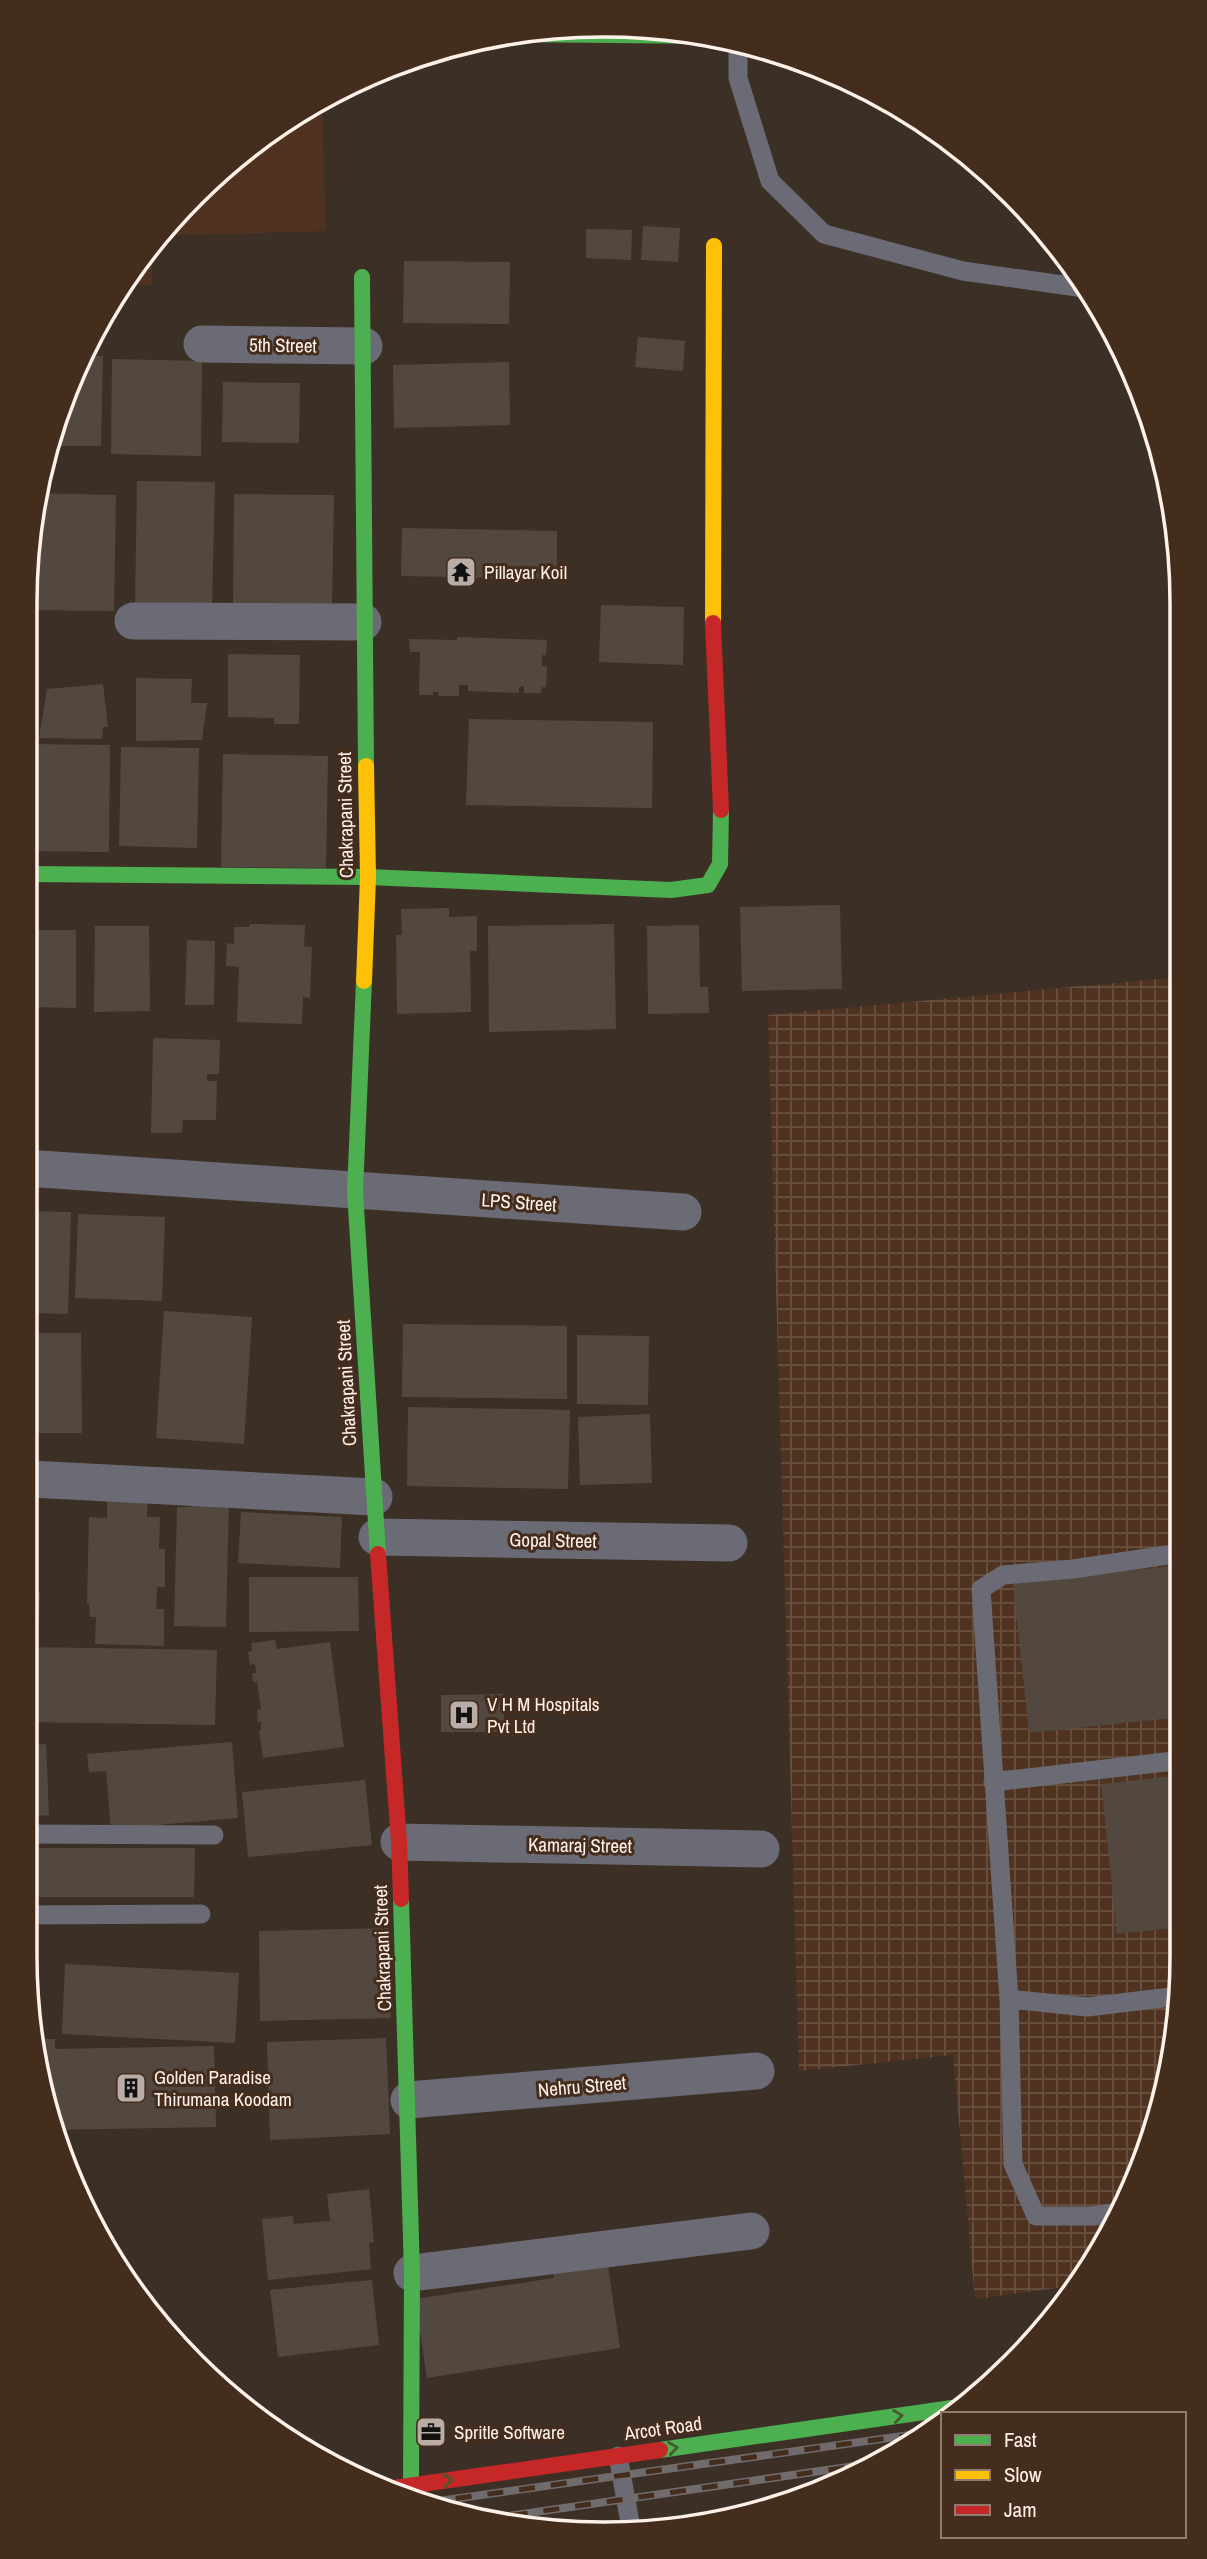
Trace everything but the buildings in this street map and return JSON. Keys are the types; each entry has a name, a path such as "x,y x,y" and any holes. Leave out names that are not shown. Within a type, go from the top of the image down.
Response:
{"street":[{"path":"37,874 368,877 671,890 708,885 720,864 721,794 713,651 715,246"},
{"name":"Chakrapani Street","path":"362,277 363,622 368,877 355,1192 399,1842 409,2100 412,2273 411,2485"},
{"name":"5th Street","path":"202,344 364,346"},
{"path":"134,621 363,622"},
{"name":"LPS Street","path":"37,1169 683,1212"},
{"path":"37,1479 374,1497"},
{"name":"Gopal Street","path":"377,1537 729,1543"},
{"name":"Kamaraj Street","path":"399,1842 761,1849"},
{"name":"Nehru Street","path":"409,2100 756,2071"},
{"path":"412,2273 751,2231"},
{"name":"Arcot Road","path":"405,2486 943,2409"}],"lane":[{"path":"738,53 738,78 770,181 824,234 963,271 1073,286"},
{"path":"1108,2214 1036,2216 1013,2164 1009,1999 981,1589 1003,1575 1073,1569 1170,1555"},
{"path":"993,1782 1170,1761"},
{"path":"37,1835 214,1835"},
{"path":"37,1916 201,1914"},
{"path":"1009,1999 1087,2007 1169,1997"},
{"path":"618,2456 630,2521"}],"shaded area":[{"path":"322,112 326,231 172,236 230,177 289,132"},
{"path":"151,262 152,285 134,286"},
{"path":"1170,978 1169,1993 1159,2066 1140,2138 1112,2206 1063,2287 975,2299 953,2055 799,2071 768,1015"}],"railway":[{"path":"447,2500 903,2436"},
{"path":"516,2515 847,2467"}],"traffic: fast":[{"path":"362,277 366,766"},
{"path":"37,874 368,877 671,890 708,885 720,864 721,810"},
{"path":"364,981 355,1192 378,1554"},
{"path":"401,1899 412,2273 411,2485"},
{"path":"660,2450 943,2409"}],"traffic: slow":[{"path":"713,623 714,246"},
{"path":"364,981 368,877 366,766"}],"traffic: jam":[{"path":"713,623 721,810"},
{"path":"378,1554 401,1899"},
{"path":"406,2486 660,2450"}],"place":[{"name":"Pillayar Koil","path":"461,572"},
{"name":"V H M Hospitals Pvt Ltd","path":"464,1715"},
{"name":"Golden Paradise Thirumana Koodam","path":"131,2088"},
{"name":"Spritle Software","path":"431,2432"}]}
